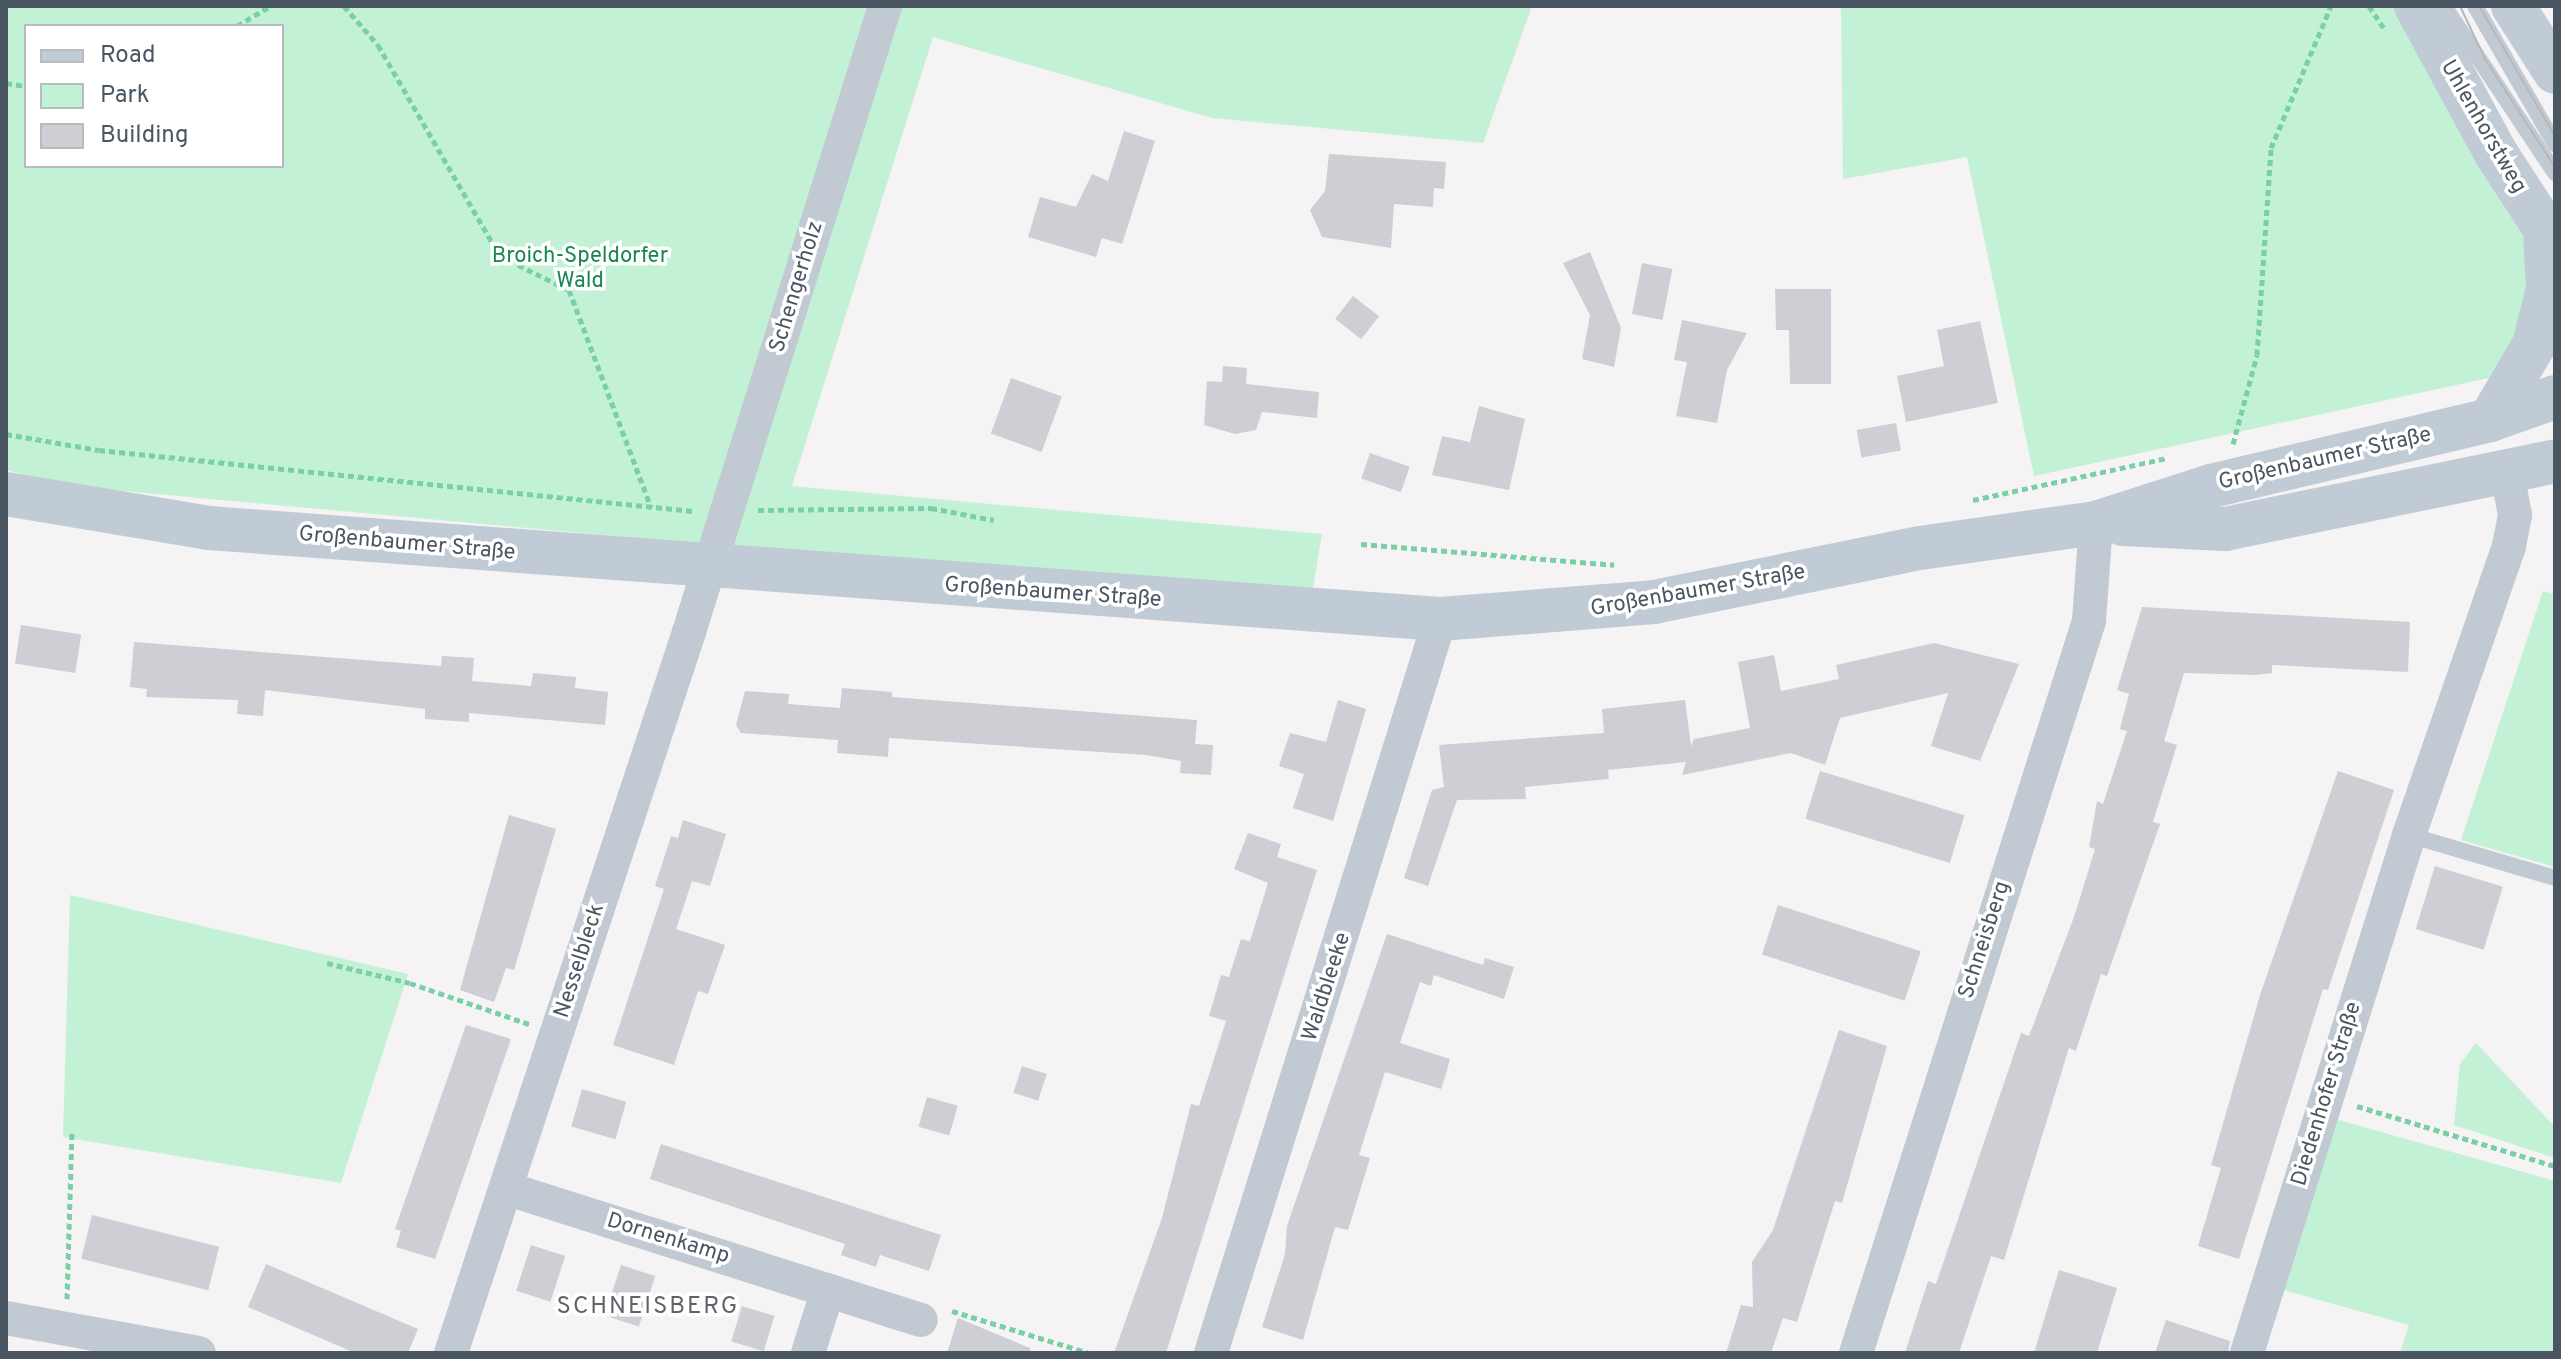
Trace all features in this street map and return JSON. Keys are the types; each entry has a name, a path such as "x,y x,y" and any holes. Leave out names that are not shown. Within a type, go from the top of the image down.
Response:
{"street":[{"name":"Schengerholz","path":"709,569 885,6"},
{"name":"Uhlenhorstweg","path":"2416,6 2550,237"},
{"path":"2513,6 2555,72"},
{"path":"2490,420 2534,345 2548,289 2550,237"},
{"name":"Großenbaumer Straße","path":"6,494 209,528 709,569 1440,619 1654,602 1920,548 2096,523 2211,486 2490,420 2555,397"},
{"name":"Großenbaumer Straße","path":"2096,523 2225,529 2555,461"},
{"name":"Diedenhofer Straße","path":"2247,1353 2409,835 2509,546 2515,515 2507,473"},
{"name":"Schneisberg","path":"1856,1353 2089,621 2096,523"},
{"name":"Nesselbleck","path":"451,1353 508,1189 709,569"},
{"name":"Waldbleeke","path":"1211,1353 1440,619"},
{"name":"Dornenkamp","path":"508,1189 921,1320"},
{"path":"808,1353 828,1290"},
{"path":"6,1318 199,1353"}],"lane":[{"path":"2444,6 2555,173"},
{"path":"2475,6 2555,144"},
{"path":"2409,835 2555,878"}],"path":[{"path":"240,24 270,6"},
{"path":"344,6 378,45 500,256 569,290 651,507"},
{"path":"2232,445 2257,355 2271,148 2331,6"},
{"path":"6,434 99,450 726,515 931,508 994,520"},
{"path":"2218,447 2247,442"},
{"path":"1957,503 2175,456"},
{"path":"1361,544 1624,566"},
{"path":"327,963 410,983 557,1034"},
{"path":"2325,1096 2555,1166"},
{"path":"67,1328 72,1132"},
{"path":"921,1320 943,1308 1089,1353"}],"green space":[{"name":"Broich-Speldorfer Wald","path":"6,6 1532,6 1483,143 1212,118 933,37 792,486 1322,534 1311,600 69,486 6,470"},
{"path":"1841,6 2408,6 2523,234 2532,285 2521,333 2493,377 2034,476 1967,157 1843,179"},
{"path":"2543,591 2555,594 2555,867 2461,840"},
{"path":"70,895 408,974 341,1183 63,1137"},
{"path":"2476,1043 2555,1127 2555,1158 2454,1125 2460,1064"},
{"path":"2335,1119 2555,1181 2555,1353 2400,1353 2409,1325 2280,1289"}],"building":[{"path":"1124,131 1155,141 1122,244 1102,238 1096,257 1028,237 1040,197 1076,207 1092,174 1108,181"},
{"path":"1329,154 1446,162 1444,189 1434,188 1433,207 1394,204 1391,248 1322,237 1310,210 1325,191"},
{"path":"1590,252 1621,328 1614,367 1582,359 1590,315 1563,263"},
{"path":"1642,263 1672,269 1663,320 1632,314"},
{"path":"1775,289 1831,289 1831,384 1790,384 1789,330 1776,330"},
{"path":"1353,296 1379,316 1361,339 1335,319"},
{"path":"1682,320 1747,333 1727,370 1717,423 1676,416 1687,362 1674,360"},
{"path":"1980,321 1998,403 1906,422 1897,376 1944,366 1937,330"},
{"path":"1223,366 1247,368 1246,384 1319,392 1317,418 1262,412 1256,430 1235,434 1204,425 1207,381 1222,382"},
{"path":"1011,378 1062,396 1042,452 991,433"},
{"path":"1479,406 1525,419 1509,490 1432,475 1442,436 1470,442"},
{"path":"1896,423 1901,451 1861,458 1857,430"},
{"path":"1370,453 1410,467 1401,492 1361,479"},
{"path":"2142,607 2410,622 2408,672 2272,665 2272,673 2255,675 2184,673 2164,741 2177,745 2153,822 2160,824 2107,976 2101,974 2076,1051 2069,1048 2004,1260 1991,1256 1959,1353 1905,1353 1928,1281 1936,1284 2021,1033 2029,1036 2074,917 2095,849 2089,847 2097,801 2103,804 2127,731 2120,729 2129,694 2117,690"},
{"path":"21,625 81,635 75,673 15,664"},
{"path":"134,642 441,666 442,656 474,658 472,681 531,686 533,673 576,677 575,688 608,692 605,725 469,713 469,722 425,719 425,709 265,690 263,716 237,714 238,700 146,697 147,689 130,687"},
{"path":"1934,643 2019,664 1980,761 1931,746 1948,693 1840,718 1825,765 1791,753 1682,775 1686,762 1608,770 1609,779 1525,787 1526,799 1457,800 1428,886 1404,878 1432,790 1444,787 1439,745 1604,733 1602,709 1685,700 1691,746 1694,739 1750,728 1738,662 1774,655 1781,691 1839,679 1836,665"},
{"path":"842,688 892,692 892,697 1197,720 1195,744 1213,745 1211,775 1180,773 1181,761 1146,755 889,738 888,757 837,753 838,740 741,733 736,725 745,691 789,694 788,704 840,708"},
{"path":"1338,700 1366,709 1333,821 1293,808 1304,774 1279,766 1290,733 1326,742"},
{"path":"1820,771 1964,815 1950,863 1805,819"},
{"path":"2338,771 2394,790 2328,990 2323,989 2239,1259 2198,1246 2221,1168 2211,1165 2260,995"},
{"path":"509,815 556,829 514,970 506,968 494,1002 460,990"},
{"path":"683,820 726,834 710,886 692,881 676,929 725,945 708,994 698,991 674,1065 613,1045 664,889 655,886 671,836 678,838"},
{"path":"1248,833 1281,844 1277,857 1317,870 1166,1353 1114,1353 1162,1218 1191,1104 1199,1106 1226,1021 1209,1016 1221,975 1229,977 1241,939 1250,941 1268,883 1234,869"},
{"path":"2435,866 2503,887 2484,950 2416,929"},
{"path":"1778,905 1921,951 1905,1001 1762,954"},
{"path":"1387,934 1483,965 1485,958 1514,967 1504,999 1434,975 1431,986 1420,982 1400,1043 1450,1059 1446,1074 1441,1089 1385,1072 1359,1155 1370,1158 1348,1230 1335,1227 1303,1340 1262,1327 1285,1254 1287,1226"},
{"path":"466,1025 511,1039 435,1259 396,1247 401,1231 395,1229"},
{"path":"1839,1030 1887,1046 1842,1203 1835,1201 1797,1322 1783,1318 1771,1353 1726,1353 1741,1305 1753,1307 1752,1262 1773,1230"},
{"path":"1022,1066 1047,1074 1038,1101 1013,1093"},
{"path":"582,1089 626,1102 615,1139 571,1126"},
{"path":"927,1097 958,1106 949,1136 918,1127"},
{"path":"661,1144 941,1235 929,1271 880,1255 876,1267 841,1255 845,1244 650,1179"},
{"path":"92,1215 219,1247 208,1290 81,1259"},
{"path":"531,1245 565,1256 550,1302 516,1291"},
{"path":"266,1264 418,1329 408,1353 355,1353 248,1307"},
{"path":"621,1265 655,1276 639,1327 605,1315"},
{"path":"2059,1270 2117,1288 2097,1353 2034,1353"},
{"path":"742,1306 775,1316 764,1351 731,1341"},
{"path":"958,1318 1030,1348 1030,1353 947,1353"},
{"path":"2166,1320 2230,1341 2228,1353 2155,1353"}],"tram line":[{"path":"2460,6 2485,59 2555,167"},
{"path":"2479,6 2555,136"}],"district":[{"name":"SCHNEISBERG","path":"648,1308"}]}
